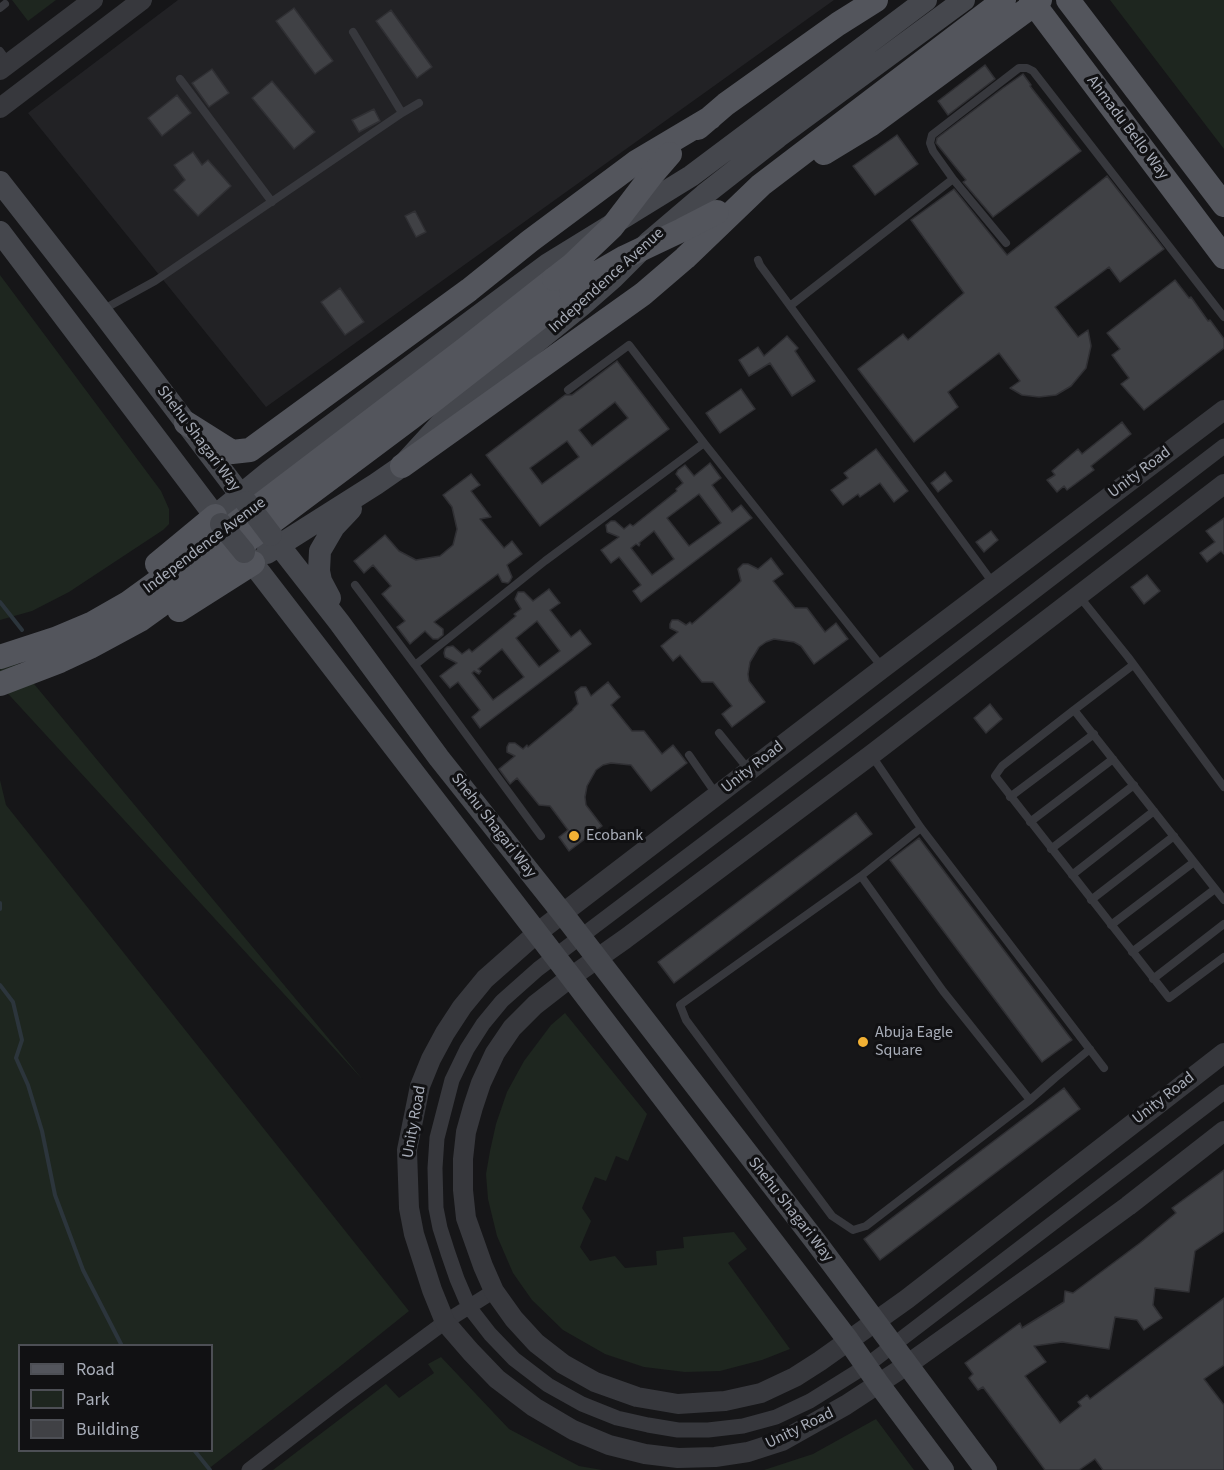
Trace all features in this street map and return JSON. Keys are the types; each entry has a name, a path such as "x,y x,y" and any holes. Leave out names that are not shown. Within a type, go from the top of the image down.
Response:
{"main road":[{"name":"Independence Avenue","path":"0,684 60,661 140,620 411,418 562,286 572,265 612,226 651,176 666,151 726,104 876,0"},
{"name":"Independence Avenue","path":"218,520 279,465 548,264 691,176 926,0"},
{"name":"Independence Avenue","path":"248,558 275,540 376,484 402,466 456,407 581,306 650,241 704,195 778,136 964,0"},
{"path":"402,466 643,294 685,258 720,216 1004,0"},
{"name":"Ahmadu Bello Way","path":"1068,0 1224,206"},
{"path":"761,184 839,145 870,125 1035,2"},
{"name":"Ahmadu Bello Way","path":"1035,2 1224,257"},
{"path":"186,423 232,452 250,450 459,297 636,162 666,151"},
{"name":"Shehu Shagari Way","path":"0,182 339,622 440,758 816,1242 986,1470"},
{"path":"562,286 599,272 682,230 720,216"},
{"name":"Shehu Shagari Way","path":"0,232 218,520 848,1340 944,1470"},
{"name":"Independence Avenue","path":"0,657 55,639 93,623 128,603 183,564 456,356 562,286"},
{"path":"339,622 321,581 320,551 334,527 376,484"},
{"path":"0,646 42,631 102,601 131,583 218,520"},
{"path":"0,695 44,684 103,658 137,639 248,558"}],"street":[{"path":"3,62 93,0"},
{"path":"0,108 142,0"},
{"name":"Unity Road","path":"1224,410 537,933 485,979 462,1007 445,1033 420,1086 407,1150 409,1208 414,1234 445,1322 497,1379 534,1407 573,1430 609,1445 645,1454 678,1458 715,1457 748,1452 782,1441 846,1405 893,1346 1224,1092"},
{"name":"Unity Road","path":"1224,446 538,969 511,993 483,1024 467,1049 452,1080 436,1138 436,1208 448,1253 469,1307 514,1359 548,1385 582,1404 617,1418 678,1430 708,1430 743,1426 776,1417 838,1385 907,1365 1128,1206 1224,1131"},
{"name":"Unity Road","path":"1224,484 871,755 535,1005 512,1028 495,1053 481,1083 466,1132 463,1159 466,1218 494,1291 514,1319 536,1343 563,1364 596,1382 637,1397 678,1404 725,1401 761,1393 795,1377 875,1322 1224,1053"},
{"path":"249,1470 445,1322 494,1291"}],"lane":[{"path":"353,32 402,113"},
{"path":"1006,243 953,179 930,143 932,135 1019,68 1026,68 1033,71 1224,317"},
{"path":"180,79 272,202"},
{"path":"101,311 155,281 419,103"},
{"path":"790,306 953,179"},
{"path":"758,260 994,584"},
{"path":"568,390 629,345 883,668"},
{"path":"415,665 545,561 704,442"},
{"path":"355,585 541,836"},
{"path":"1078,595 1224,787"},
{"path":"1133,665 1002,766 995,776 1169,998 1224,957"},
{"path":"1074,710 1224,900"},
{"path":"719,733 749,770"},
{"path":"1010,797 1094,734"},
{"path":"689,755 717,795"},
{"path":"871,755 921,828 1104,1068"},
{"path":"1030,822 1113,759"},
{"path":"1051,849 1134,786"},
{"path":"1072,875 1154,811"},
{"path":"921,828 861,876 680,1005 686,1020 832,1216 853,1230 866,1226 1030,1100 1090,1049"},
{"path":"1091,900 1174,836"},
{"path":"1111,925 1194,862"},
{"path":"861,876 943,991 1030,1100"},
{"path":"1132,952 1215,889"},
{"path":"1153,979 1224,924"}],"shaded area":[{"path":"178,0 834,0 266,407 28,113"}],"green space":[{"path":"12,0 56,0 28,21"},
{"path":"1110,0 1224,0 1224,149"},
{"path":"0,275 161,491 169,509 169,524 69,592 32,611 0,620"},
{"path":"0,643 363,1080 0,685"},
{"path":"0,780 6,805 409,1311 207,1470 0,1470"},
{"path":"565,1013 647,1114 628,1161 616,1156 606,1181 595,1177 582,1208 591,1221 580,1247 590,1261 615,1256 625,1268 657,1265 656,1251 684,1248 683,1237 734,1232 747,1249 728,1263 790,1349 762,1360 720,1371 685,1372 644,1367 605,1354 563,1330 532,1300 513,1273 497,1236 488,1199 486,1174 490,1151 507,1092 524,1061 551,1025"},
{"path":"441,1357 509,1429 579,1466 602,1470 273,1470 386,1384 399,1398 434,1373 428,1364"},
{"path":"876,1419 914,1470 764,1470 813,1454"}],"building":[{"path":"294,8 333,61 315,74 276,21"},
{"path":"391,10 432,67 417,78 376,21"},
{"path":"985,65 995,79 948,115 938,101"},
{"path":"212,69 229,93 209,107 192,83"},
{"path":"1023,74 1081,151 993,217 963,182 966,180 936,143 937,138"},
{"path":"272,81 315,132 294,149 252,98"},
{"path":"177,95 191,113 162,136 148,118"},
{"path":"374,109 380,121 359,132 352,120"},
{"path":"897,135 918,164 875,195 853,166"},
{"path":"193,152 202,165 208,160 231,186 198,216 174,190 185,180 174,165"},
{"path":"1107,176 1164,249 1120,282 1109,267 1055,307 1078,337 1088,330 1091,346 1086,368 1071,386 1056,395 1039,397 1022,395 1010,388 1020,381 999,353 948,392 958,407 914,442 858,369 903,334 908,340 964,293 911,220 954,189 1007,255"},
{"path":"415,211 426,232 416,237 405,216"},
{"path":"1175,280 1224,339 1224,348 1144,410 1121,384 1129,378 1112,355 1120,349 1107,333"},
{"path":"340,288 364,322 345,335 321,302"},
{"path":"787,336 798,348 795,351 815,381 792,396 770,363 749,376 739,360 758,347 764,356"},
{"path":"617,361 669,429 540,526 486,455 565,395 572,395","holes":["615,402 628,418 592,446 579,430","567,441 579,457 542,484 530,468"]},
{"path":"741,389 755,409 720,433 706,413"},
{"path":"1122,422 1131,434 1091,466 1094,470 1067,490 1064,486 1057,492 1047,480 1055,475 1052,471 1078,449 1082,454"},
{"path":"876,449 908,491 894,502 880,483 860,497 858,494 843,505 831,490 848,478 844,473"},
{"path":"710,463 721,478 712,485 732,512 741,505 752,518 641,602 633,591 641,585 619,557 611,563 601,550 619,537 607,532 606,525 615,521 624,529 630,524 633,526 677,491 676,489 683,483 676,474 678,470 685,465 694,476","holes":["699,494 721,523 689,546 667,518","654,531 674,559 652,575 631,548 636,544 639,546 639,543"]},
{"path":"945,472 952,481 938,492 931,483"},
{"path":"471,474 480,485 471,491 491,517 480,519 504,548 512,541 522,554 507,565 512,577 508,583 502,582 498,574 434,622 443,629 443,635 438,639 433,639 425,631 410,644 397,627 405,621 382,594 391,586 373,565 364,573 354,561 385,535 399,551 416,560 440,556 453,545 457,529 452,507 443,495"},
{"path":"1224,518 1224,554 1221,551 1207,562 1200,553 1215,542 1206,531"},
{"path":"991,531 998,540 984,552 976,542"},
{"path":"771,558 783,574 773,581 795,608 807,608 825,632 836,623 848,639 814,664 801,646 794,642 774,639 759,647 750,662 748,674 749,681 765,702 732,727 722,714 732,706 713,682 702,682 680,655 673,661 661,646 678,632 670,628 672,620 678,620 686,625 690,622 692,624 741,581 738,569 743,564 758,569"},
{"path":"1147,575 1160,591 1144,604 1131,587"},
{"path":"549,589 560,603 550,610 571,637 580,630 591,644 480,728 472,717 480,710 458,682 450,688 440,676 457,663 445,657 445,649 453,646 462,654 469,649 472,652 516,616 514,614 521,609 515,599 518,592 524,592 533,601","holes":["537,621 560,651 539,667 516,638","502,649 524,677 493,700 472,673 474,671 479,674 481,671 478,669"]},
{"path":"608,682 620,697 611,705 632,731 644,731 662,754 673,745 687,763 651,791 631,765 611,763 596,770 587,786 585,797 586,805 602,826 569,851 559,837 568,830 550,806 539,805 517,778 510,784 499,769 515,756 507,752 509,743 515,743 523,749 527,745 528,747 573,710 578,704 575,692 581,687 586,687 591,696"},
{"path":"990,704 1002,719 986,733 974,718"},
{"path":"856,813 872,834 674,983 658,962"},
{"path":"919,838 1072,1040 1042,1062 890,860"},
{"path":"1064,1088 1080,1109 880,1260 864,1239"},
{"path":"1224,1170 1224,1231 1195,1251 1189,1292 1155,1288 1153,1305 1162,1318 1144,1330 1137,1320 1115,1317 1109,1349 1062,1342 1034,1346 1046,1362 1025,1376 1060,1423 1081,1406 1078,1402 1087,1395 1090,1399 1224,1298 1224,1365 1204,1379 1224,1405 1224,1470 1103,1470 1095,1459 1079,1470 1045,1470 983,1387 978,1390 969,1378 973,1374 965,1363 1020,1323 1022,1328 1064,1302 1065,1291 1073,1293 1140,1243 1176,1213 1172,1208"}],"waterway":[{"path":"0,602 22,630"},
{"path":"0,903 0,909"},
{"path":"0,985 13,1002 22,1040 16,1058 28,1085 42,1131 55,1195 83,1270 121,1344"},
{"path":"196,1452 210,1470"}],"place":[{"name":"Ecobank","path":"574,836"},
{"name":"Abuja Eagle Square","path":"863,1042"}]}
